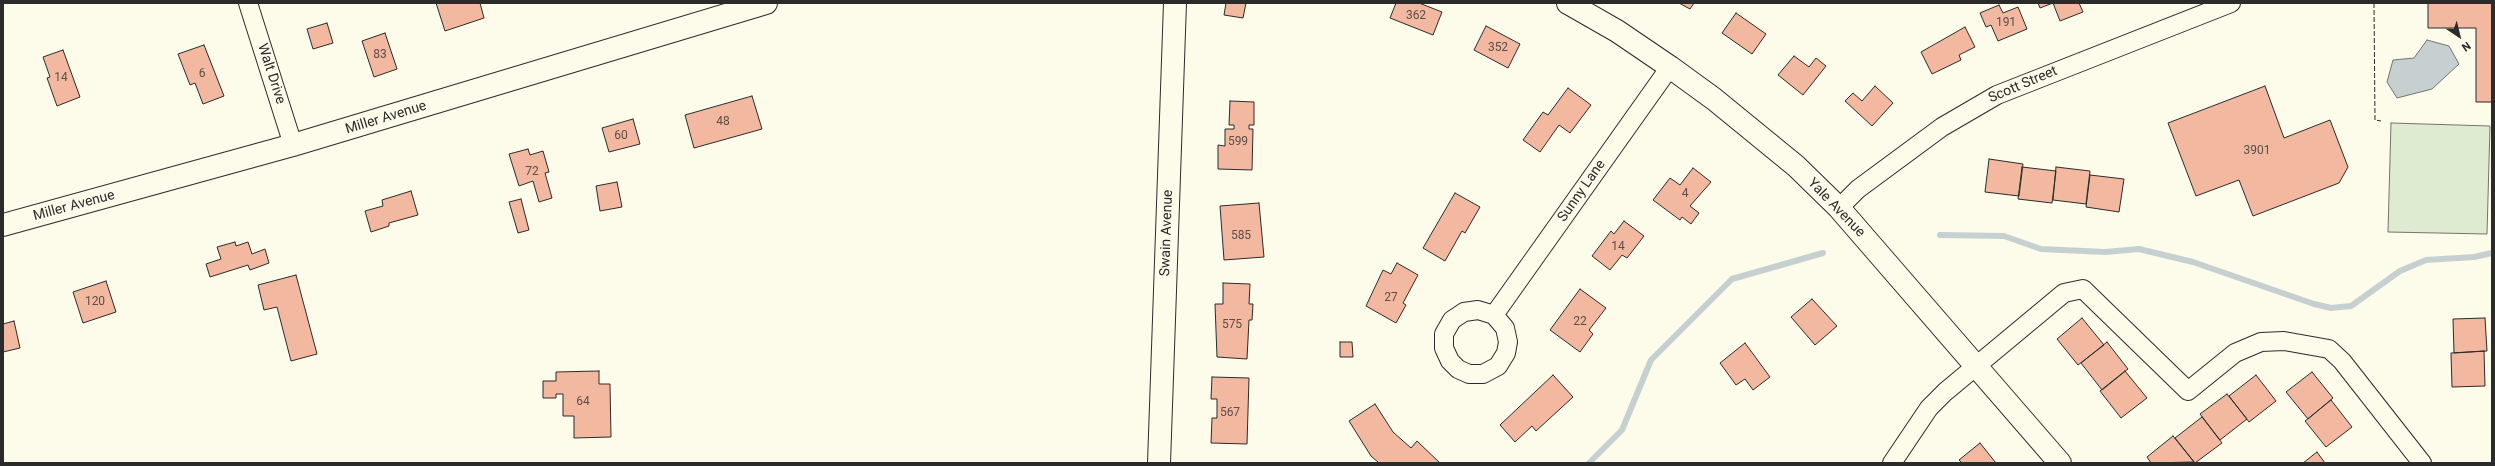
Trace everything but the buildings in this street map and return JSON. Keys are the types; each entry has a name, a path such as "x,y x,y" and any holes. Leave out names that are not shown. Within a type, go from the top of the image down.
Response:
{"main road":[{"name":"Miller Avenue","path":"3,225 293,145 766,3"},
{"name":"Swain Avenue","path":"1159,463 1175,3"},
{"name":"Yale Avenue","path":"1568,3 1617,31 1670,67 1757,132 1839,208 2060,463"}],"street":[{"name":"Walt Drive","path":"248,3 293,145"},
{"name":"Scott Street","path":"1839,208 1858,189 1942,127 1997,95 2231,3"},
{"name":"Sunny Lane","path":"1494,315 1670,67"},
{"path":"1892,463 1929,408 1976,366 2064,293 2083,289 2188,391 2235,353 2261,342 2284,341 2329,349 2342,361 2422,463"}],"green space":[{"path":"2391,123 2490,126 2487,234 2388,232"}],"shaded area":[{"path":"2427,40 2449,46 2459,64 2432,89 2397,98 2387,82 2393,60 2414,58"}],"waterway":[{"path":"1940,235 2004,236 2041,249 2105,252 2139,249 2193,262 2314,304 2331,308 2351,306 2400,271 2426,260 2474,257 2492,253"},
{"path":"1589,463 1622,430 1651,360 1732,279 1823,253"}],"fence":[{"path":"2374,3 2375,120 2381,121"}]}
